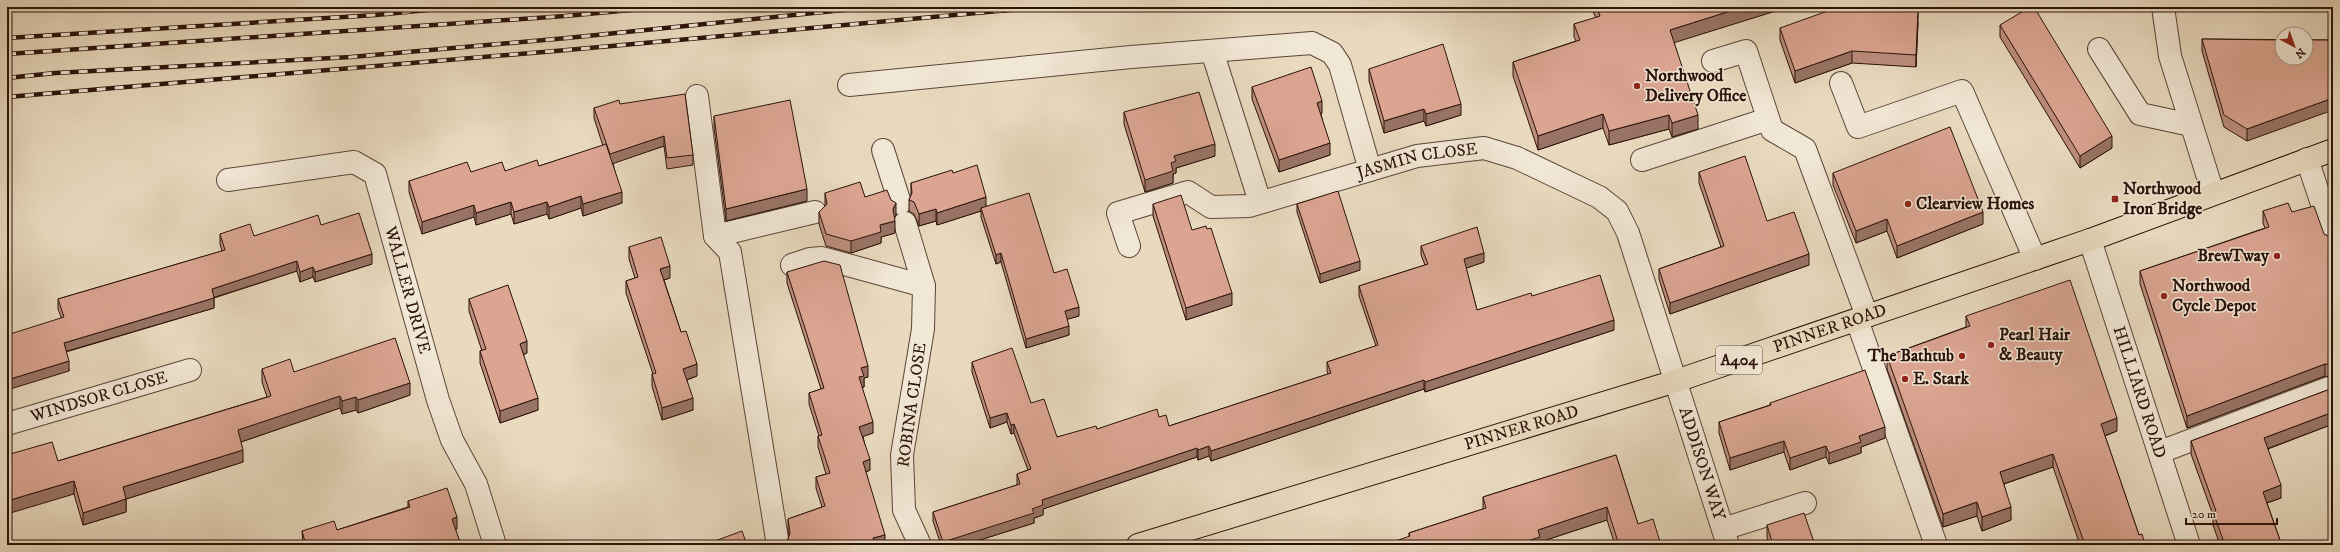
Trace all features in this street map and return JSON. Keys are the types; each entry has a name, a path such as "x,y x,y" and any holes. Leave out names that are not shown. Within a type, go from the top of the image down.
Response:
{"main road":[{"name":"PINNER ROAD","path":"1148,544 1676,381 2090,240 2213,193 2333,150"}],"street":[{"path":"2163,7 2170,56 2213,193"},
{"path":"849,85 976,71 1312,43 1332,53 1340,65 1370,170"},
{"path":"2099,49 2140,114 2191,125"},
{"path":"1212,51 1260,202"},
{"path":"1713,61 1746,51 1772,130 1805,149 1936,545"},
{"path":"1841,83 1858,127 1962,90 2035,259"},
{"path":"697,96 714,236 730,252 778,545"},
{"path":"1642,160 1768,119"},
{"name":"JASMIN CLOSE","path":"1128,246 1118,213 1188,192 1211,207 1249,206 1417,156 1484,148 1517,158 1599,197 1617,211 1628,233 1676,381"},
{"name":"ROBINA CLOSE","path":"883,150 924,286 923,329 902,455 904,510 920,545"},
{"path":"2307,159 2333,237"},
{"name":"WALLER DRIVE","path":"228,180 354,162 375,174 438,400 452,440 476,484 495,545"},
{"path":"714,236 815,212"},
{"name":"HILLIARD ROAD","path":"2090,240 2189,545"},
{"path":"792,265 810,259 822,258 924,286"},
{"name":"WINDSOR CLOSE","path":"7,424 190,370"},
{"name":"ADDISON WAY","path":"1676,381 1726,537"},
{"path":"2160,452 2329,388"},
{"path":"1726,537 1805,503"}],"building":[{"name":"Northwood Delivery Office","path":"1597,7 1743,7 1670,30 1698,115 1672,123 1669,115 1609,131 1603,114 1538,136 1513,62 1580,40 1574,24 1600,16"},
{"path":"1839,7 1918,10 1916,55 1852,51 1795,71 1780,28"},
{"path":"2030,7 2034,7 2112,136 2080,156 2000,25"},
{"path":"2202,39 2274,40 2274,66 2314,66 2314,40 2333,40 2333,98 2247,129 2224,115"},
{"path":"1443,44 1461,104 1426,114 1424,109 1384,121 1369,69"},
{"path":"1311,67 1322,101 1317,103 1330,143 1279,160 1252,87"},
{"path":"1199,92 1215,144 1174,156 1176,161 1171,163 1173,171 1145,180 1124,112"},
{"path":"685,94 693,155 667,158 664,136 610,154 594,108 619,100 620,104"},
{"path":"790,100 807,189 726,209 714,116"},
{"name":"Clearview Homes","path":"1950,127 1983,212 1897,246 1887,219 1856,231 1833,173"},
{"path":"606,144 622,192 583,204 581,196 549,207 547,202 514,212 511,202 476,213 474,205 422,222 409,181 467,162 471,172 502,162 505,171 537,160 539,166"},
{"path":"1745,156 1767,221 1794,212 1809,254 1670,303 1659,269 1724,246 1699,172"},
{"path":"977,165 986,197 937,213 936,209 919,214 914,202 909,200 912,193 911,183 952,170 953,173"},
{"path":"860,182 865,197 887,190 891,200 896,203 893,209 895,221 880,225 881,232 851,241 826,234 819,212 827,204 825,193"},
{"path":"1338,191 1360,261 1320,274 1297,204"},
{"path":"1029,193 1054,273 1067,269 1079,307 1065,311 1069,326 1026,339 1001,253 996,255 981,208"},
{"path":"1181,195 1192,230 1206,226 1207,229 1211,228 1232,293 1186,308 1153,204"},
{"path":"2288,203 2292,212 2314,206 2324,234 2333,237 2333,365 2325,364 2187,416 2140,271 2269,227 2263,211"},
{"path":"359,213 372,254 315,272 313,267 300,272 297,261 212,289 214,298 64,343 69,361 7,380 7,335 64,317 58,299 225,250 220,234 250,224 254,236 318,215 321,225"},
{"path":"1477,227 1484,253 1464,259 1477,310 1531,293 1532,296 1600,275 1614,320 1425,382 1424,380 1211,451 1209,446 1198,450 1197,448 1042,500 1043,505 1032,509 1034,513 943,542 933,512 1020,484 1017,474 1031,469 1014,424 1011,425 1007,413 990,418 972,362 1012,348 1031,403 1044,399 1057,437 1096,426 1097,429 1157,409 1159,417 1166,415 1169,426 1331,373 1327,362 1378,345 1359,286 1428,264 1421,246"},
{"path":"661,237 670,266 660,269 681,332 686,331 697,364 683,369 693,398 662,408 652,374 656,373 626,281 638,277 629,247"},
{"path":"824,261 840,265 868,366 861,368 864,376 859,377 873,422 859,427 870,459 863,462 885,535 873,538 875,545 788,545 787,542 790,533 788,519 825,506 816,477 830,473 818,436 822,435 809,393 824,388 787,272"},
{"path":"2070,280 2117,418 2101,424 2139,535 2142,534 2145,545 2085,545 2053,454 2000,472 2011,507 1982,517 1977,502 1943,514 1887,356 1970,326 1966,316"},
{"path":"508,285 527,341 520,344 538,398 500,411 480,351 486,349 469,299"},
{"path":"395,338 410,383 358,400 356,397 342,401 340,396 238,430 243,450 123,487 126,499 83,513 74,481 7,501 7,455 52,442 58,461 271,396 262,369 290,359 294,372"},
{"path":"1865,370 1885,427 1859,436 1861,442 1829,453 1826,446 1790,458 1784,441 1730,458 1719,422 1771,405 1770,403"},
{"path":"2333,388 2333,412 2264,438 2281,485 2263,492 2281,543 2285,542 2286,545 2225,545 2213,512 2216,511 2191,441"},
{"path":"1616,455 1638,524 1653,519 1661,545 1619,545 1607,507 1538,530 1540,537 1515,545 1384,545 1410,536 1409,533 1486,508 1483,497"},
{"path":"447,488 457,517 452,519 461,545 306,545 302,531 334,521 337,530 410,507 408,501"},
{"path":"1804,513 1815,545 1773,545 1767,525"},
{"path":"742,531 747,545 704,545"}],"railway":[{"path":"7,38 376,15 458,7"},
{"path":"7,54 565,16 664,7"},
{"path":"7,78 55,73 351,57 567,38 873,7"},
{"path":"7,97 567,50 1043,7"}],"place":[{"name":"Northwood Delivery Office","path":"1637,86"},
{"name":"Northwood Iron Bridge","path":"2115,199"},
{"name":"Clearview Homes","path":"1908,204"},
{"name":"BrewTway","path":"2277,256"},
{"name":"Northwood Cycle Depot","path":"2164,296"},
{"name":"Pearl Hair & Beauty","path":"1991,345"},
{"name":"The Bathtub","path":"1962,356"},
{"name":"E. Stark","path":"1905,379"}]}
